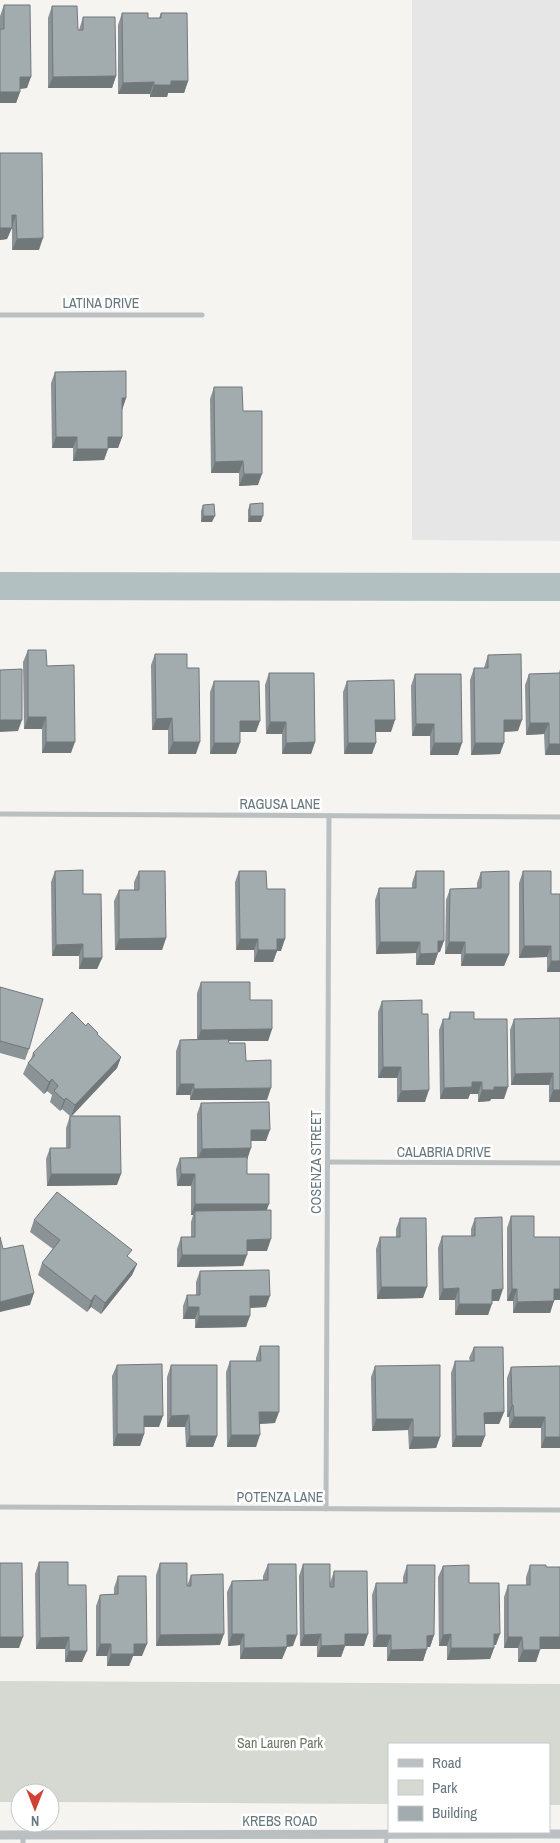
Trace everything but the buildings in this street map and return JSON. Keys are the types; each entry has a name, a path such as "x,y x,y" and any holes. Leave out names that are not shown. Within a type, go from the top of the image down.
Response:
{"street":[{"name":"LATINA DRIVE","path":"0,315 202,315"},
{"name":"RAGUSA LANE","path":"0,814 560,817"},
{"name":"COSENZA STREET","path":"326,1508 330,816"},
{"name":"CALABRIA DRIVE","path":"328,1162 560,1163"},
{"name":"POTENZA LANE","path":"0,1507 560,1510"},
{"name":"KREBS ROAD","path":"0,1835 23,1839 386,1839 560,1834"}],"shaded area":[{"path":"412,0 560,0 560,541 412,540"}],"green space":[{"name":"San Lauren Park","path":"0,1681 560,1684 560,1805 550,1805 550,1743 388,1743 388,1804 60,1802 60,1783 10,1783 10,1802 0,1802"}],"waterway":[{"path":"0,586 560,587"}]}
